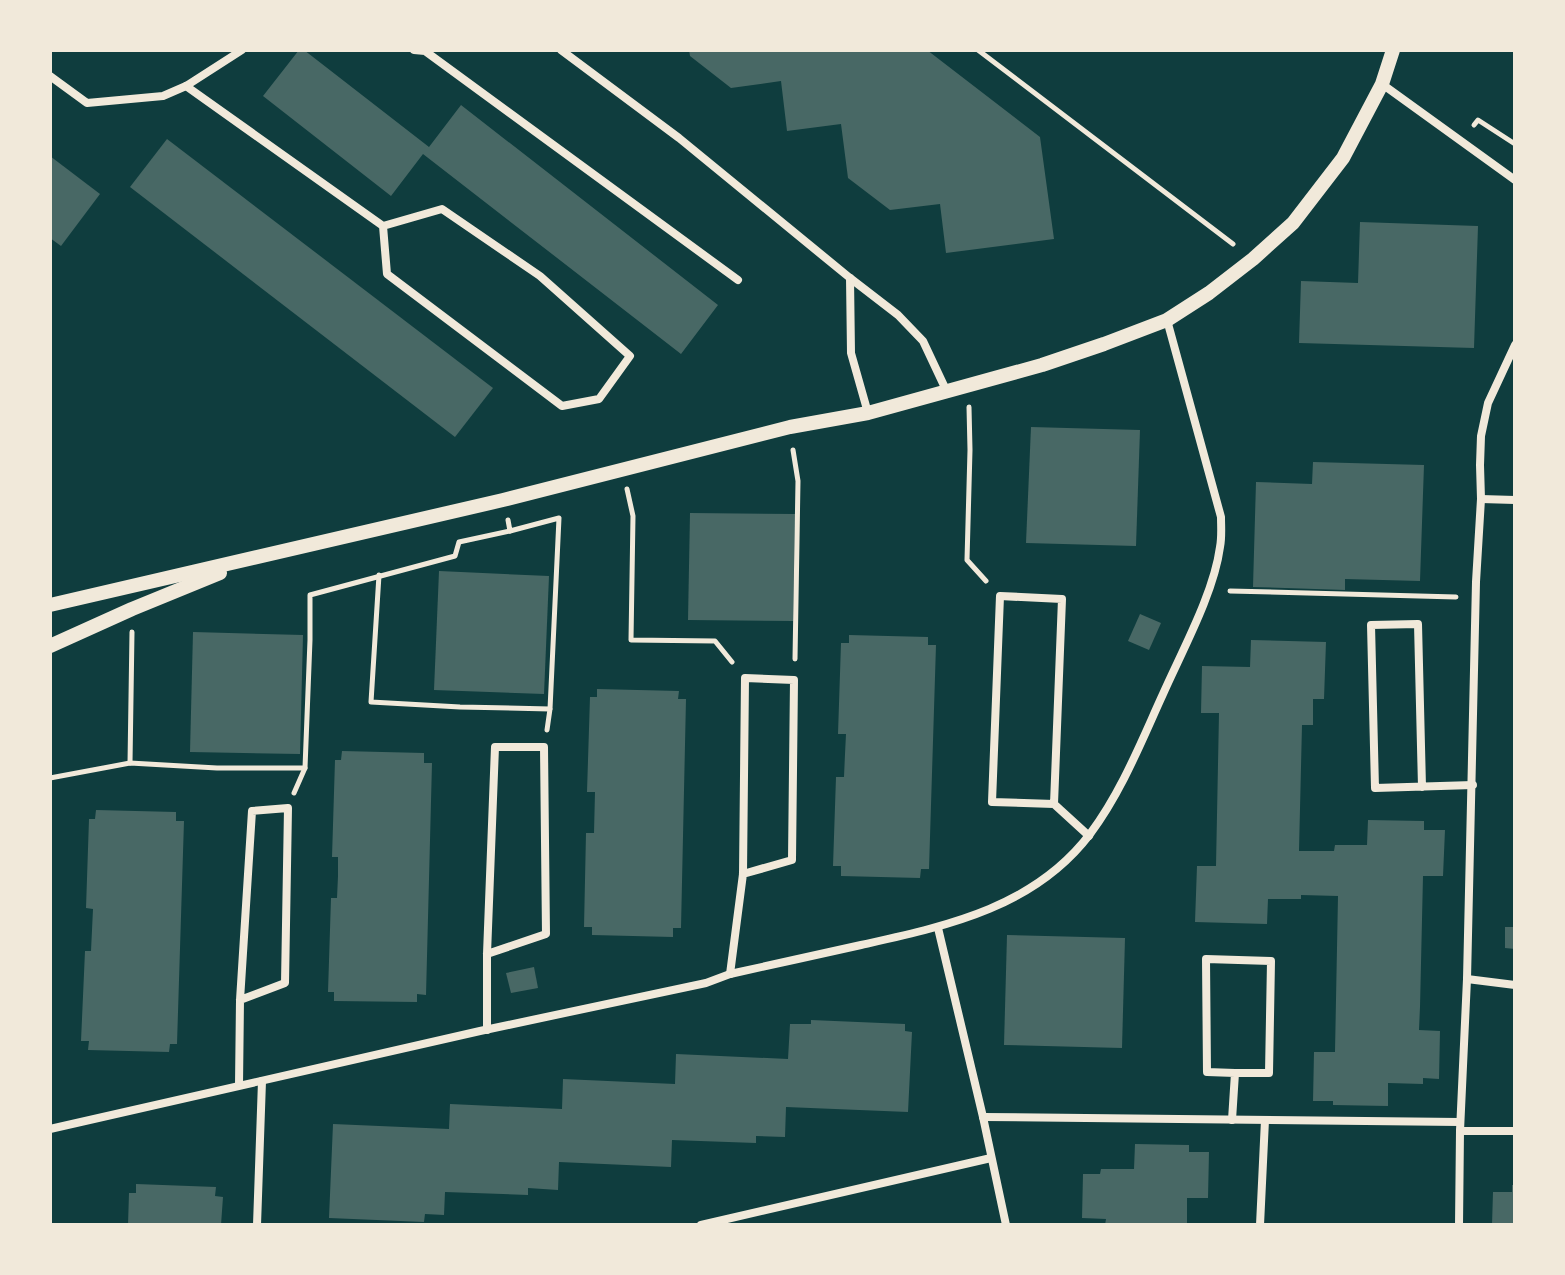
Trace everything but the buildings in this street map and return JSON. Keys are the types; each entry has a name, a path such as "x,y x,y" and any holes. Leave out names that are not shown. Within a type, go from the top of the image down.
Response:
{"street":[{"path":"50,76 87,103 163,96 186,86 242,50"},
{"path":"414,50 425,51 738,280"},
{"path":"561,50 679,138 898,315 923,341 947,392"},
{"path":"50,605 503,500 790,427 868,413 1055,361 1167,320 1209,293 1293,223 1343,158 1382,84 1393,50"},
{"path":"1382,84 1515,180"},
{"path":"186,86 383,226 387,274 562,406 599,399 630,356 540,276 442,209 383,226"},
{"path":"850,278 851,353 868,413"},
{"path":"50,1129 706,983 730,974 938,928 1020,895 1056,870 1089,836 1125,780 1209,589 1221,546 1221,517 1167,320"},
{"path":"1459,1225 1481,436 1488,403 1515,345"},
{"path":"1481,499 1515,500"},
{"path":"50,646 261,557"},
{"path":"1054,804 1062,599 1000,596 992,802 1054,804 1089,836"},
{"path":"1422,787 1418,624 1371,625 1375,788 1422,787 1473,785"},
{"path":"730,974 743,874 745,678 794,680 792,860 743,874"},
{"path":"487,954 546,934 544,747 495,747 487,954 487,1030"},
{"path":"239,1085 240,1000 252,811 288,808 285,983 240,1000"},
{"path":"938,928 1006,1225"},
{"path":"1206,959 1271,961 1269,1073 1235,1073 1207,1072 1206,959"},
{"path":"1467,979 1515,985"},
{"path":"1232,1120 1235,1073"},
{"path":"257,1225 262,1081"},
{"path":"983,1117 1265,1120 1515,1131"},
{"path":"1260,1225 1265,1120"},
{"path":"701,1225 991,1158"}],"path":[{"path":"978,50 1253,259"},
{"path":"969,386 967,560 1000,596"},
{"path":"790,427 798,481 794,680"},
{"path":"633,516 631,640 715,641"},
{"path":"50,778 130,763 217,768 305,768 310,595 379,575 455,556 459,542 559,518 550,709 371,702 379,575"},
{"path":"1252,592 1477,598"},
{"path":"130,763 132,609"}]}
